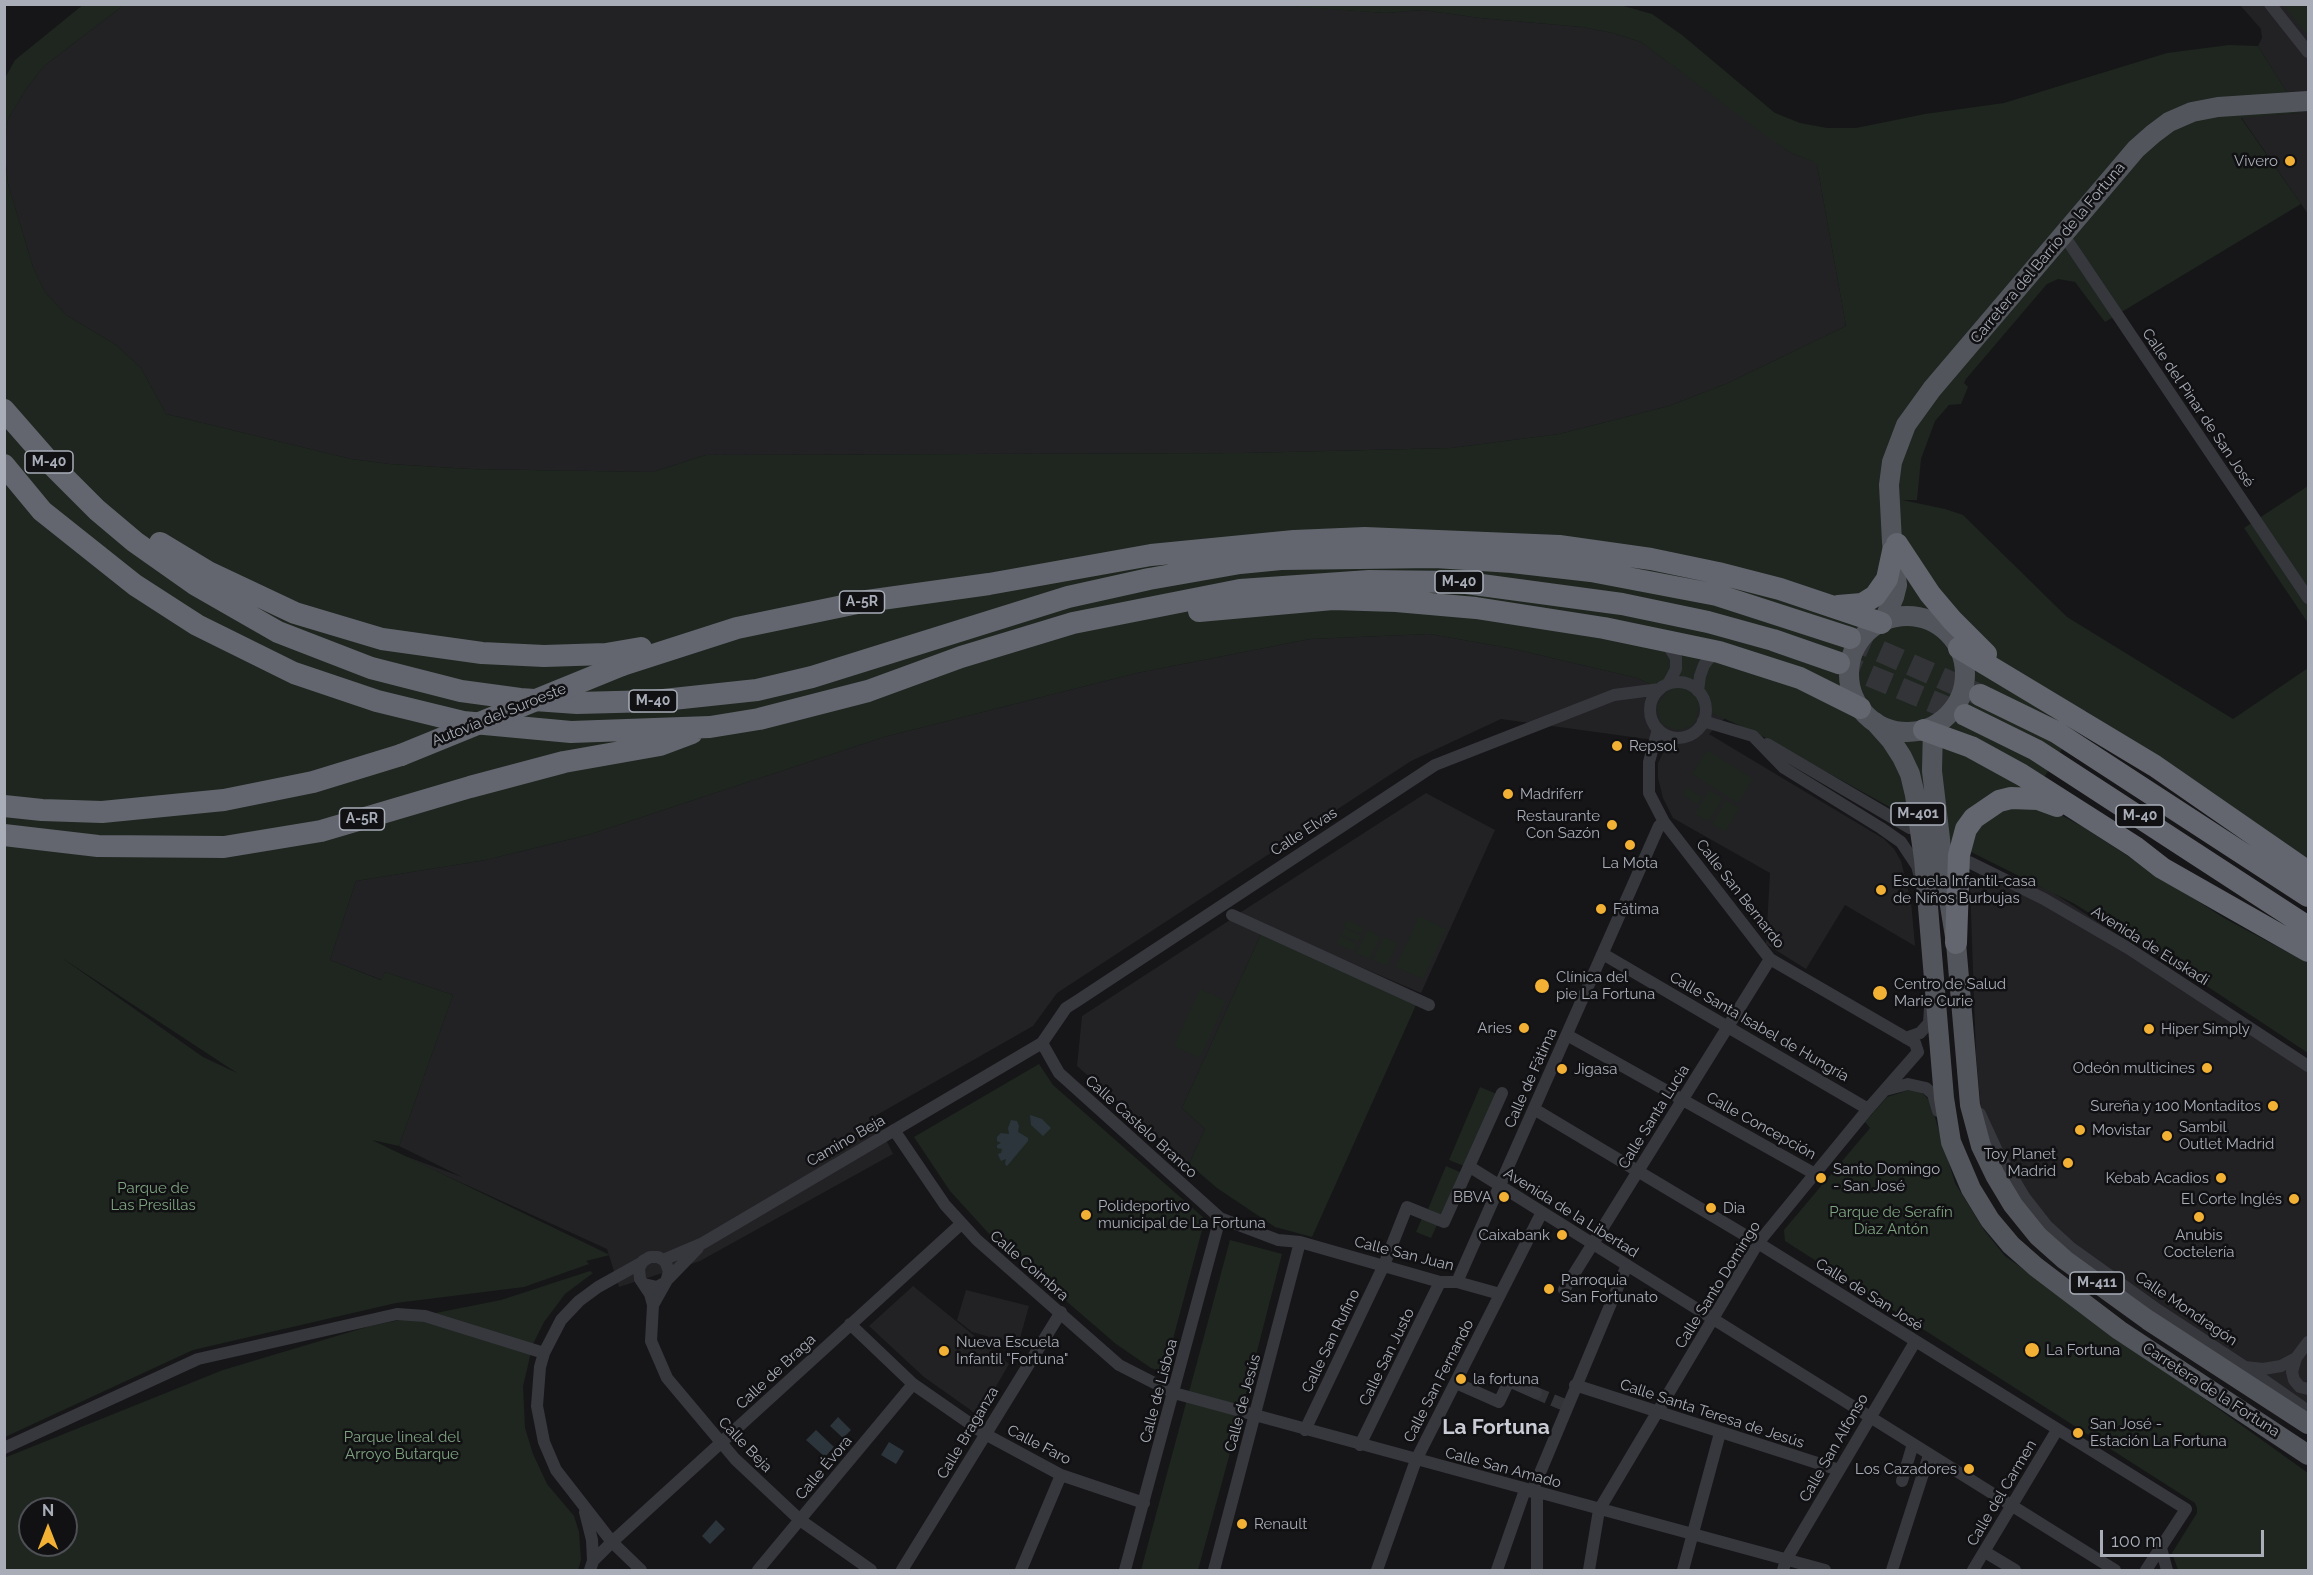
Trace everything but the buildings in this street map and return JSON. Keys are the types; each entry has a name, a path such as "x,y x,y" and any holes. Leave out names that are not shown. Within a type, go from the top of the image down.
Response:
{"highway":[{"name":"M-40","path":"4,410 53,466 97,510 135,542 196,585 278,632 371,668 461,691 520,699 577,703 654,701 757,690 812,678 1068,597 1149,579 1239,563 1281,559 1435,557 1512,562 1591,571 1717,596 1850,638"},
{"name":"M-40","path":"4,465 42,511 135,585 197,626 294,673 377,701 463,722 571,732 710,727 759,719 868,691 961,657 1073,624 1239,590 1369,581 1459,582 1622,604 1686,617 1773,640 1839,663"},
{"path":"97,510 144,534 208,572 295,613 382,639 482,653 544,656 595,655 646,648 688,636 736,628"},
{"path":"989,584 1151,555 1294,541 1365,538 1559,546 1651,559 1718,573 1834,606 1882,623"},
{"path":"1834,606 1862,604 1875,596 1887,579 1895,548"},
{"path":"1895,548 1952,620 2020,686"},
{"name":"A-5R","path":"989,584 1050,581 1183,561 1239,563"},
{"name":"Autovía del Suroeste","path":"4,806 102,812 224,800 313,782 401,755 622,665 736,628 867,601 989,584"},
{"path":"1073,624 1109,625 1204,610 1333,600 1396,601 1476,608 1664,639 1719,652 1800,678 1868,715"},
{"path":"1959,648 2155,765 2308,872"},
{"name":"M-40","path":"1980,695 2056,732 2308,896"},
{"name":"M-40","path":"1965,715 2036,750 2308,927"},
{"name":"A-5R","path":"4,835 98,846 224,847 321,831 564,762 660,745 710,727"},
{"path":"1930,729 1971,747 2022,775 2135,847 2162,868 2308,951"},
{"path":"1956,943 1961,842 1974,818 1999,801 2026,798 2054,804 2135,847"}],"main road":[{"name":"Carretera del Barrio de la Fortuna","path":"1882,623 1897,585 1889,485 1892,462 1906,425 1932,389 2136,149 2169,122 2192,112 2218,107 2308,101"},
{"name":"Carretera del Barrio de la Fortuna","path":"1895,548 1943,629"},
{"path":"1911,617 1928,621 1943,629 1959,648 1965,669 1963,690 1953,710 1930,729 1902,732 1884,727 1868,715 1850,685 1851,659 1863,637 1882,623 1895,618 1911,617"},
{"name":"Carretera de la Fortuna","path":"1868,715 1891,740 1910,774 1924,859 1944,1098 1951,1142 1971,1189 1990,1220 2011,1245 2036,1267 2120,1330 2308,1455"},
{"name":"Carretera de la Fortuna","path":"1930,729 1932,771 1942,855 1956,943 1970,1105 1981,1146 2013,1205 2038,1236 2065,1260 2148,1320 2308,1424"}],"street":[{"path":"2270,4 2308,52"},
{"name":"Calle del Pinar de San José","path":"2063,234 2308,598"},
{"path":"1664,639 1676,658 1676,669 1653,698 1650,711 1653,722 1665,734 1682,737 1698,729 1703,721 1705,705 1698,691 1684,683 1664,686"},
{"path":"1698,691 1704,666 1712,656 1719,652"},
{"name":"Calle Elvas","path":"1042,1043 1066,1008 1435,765 1614,695 1664,686"},
{"path":"1614,695 1630,699 1650,711"},
{"path":"1703,721 1753,736 1910,828"},
{"name":"Calle San Bernardo","path":"1658,729 1649,762 1649,793 1664,822 1770,959 1910,1041"},
{"path":"1753,736 1784,768 1901,842 1917,866 1928,916"},
{"name":"Calle de Fátima","path":"1456,1282 1659,825 1664,822"},
{"name":"Avenida de Euskadi","path":"1969,862 2044,899 2128,948 2308,1066"},
{"path":"1232,915 1429,1005"},
{"name":"Calle Santa Isabel de Hungría","path":"1603,954 1868,1109"},
{"name":"Calle Santa Lucía","path":"1564,1290 1770,959"},
{"path":"1910,1041 1929,1023 1934,973"},
{"name":"Calle Concepción","path":"1567,1035 1815,1174"},
{"name":"Calle Santo Domingo","path":"1589,1570 1599,1510 1758,1243 1884,1090 1917,1055 1918,1049 1910,1041"},
{"name":"Camino Beja","path":"663,1260 703,1243 1042,1043"},
{"name":"Calle Castelo Branco","path":"1042,1043 1059,1073 1220,1218 1269,1237 1300,1242"},
{"name":"Calle Mondragón","path":"1966,1076 1980,1116 1998,1153 2025,1198 2047,1226 2072,1248 2245,1367 2272,1369 2296,1358"},
{"path":"1884,1090 1908,1084 1930,1090 1935,1097 1942,1124 1951,1142"},
{"path":"1470,1167 1502,1093"},
{"name":"Calle de San José","path":"1534,1109 1758,1243 2057,1431 2186,1509 2161,1548"},
{"name":"Calle Coimbra","path":"894,1130 933,1187 961,1224 977,1240 1119,1365 1174,1393"},
{"name":"Avenida de la Libertad","path":"1470,1167 2115,1570"},
{"name":"Calle San Rufino","path":"1305,1430 1384,1265 1407,1207 1444,1222 1470,1167"},
{"name":"Calle San Fernando","path":"1377,1570 1416,1460 1542,1212"},
{"name":"Calle de Lisboa","path":"1125,1570 1220,1218"},
{"name":"Calle de Braga","path":"591,1566 612,1542 961,1224"},
{"name":"Calle San Juan","path":"1300,1242 1440,1282 1456,1282 1500,1294"},
{"name":"Calle de Jesús","path":"1214,1570 1300,1242"},
{"path":"644,1284 657,1287 667,1280 703,1243"},
{"path":"641,1570 612,1542 556,1470 544,1442 537,1407 540,1367 544,1353 561,1320 579,1301 650,1257 663,1260 669,1269 667,1280 653,1305"},
{"path":"641,1263 639,1274 653,1305"},
{"path":"1497,1570 1627,1265"},
{"name":"Calle San Justo","path":"1360,1445 1440,1282"},
{"name":"Calle Beja","path":"653,1305 651,1341 667,1378 721,1443 800,1520 871,1570"},
{"name":"Calle Braganza","path":"902,1570 1061,1312"},
{"path":"4,1448 198,1359 397,1314 425,1316 544,1353"},
{"name":"Calle Faro","path":"850,1324 913,1384 985,1434 1061,1475 1144,1503"},
{"name":"Calle San Alfonso","path":"1784,1565 1915,1342"},
{"path":"2308,1342 2296,1358 2292,1372 2294,1380 2300,1387 2308,1389"},
{"path":"2245,1367 2308,1411"},
{"path":"1456,1383 1499,1402 1509,1381 1536,1393"},
{"name":"Calle Évora","path":"758,1570 913,1384"},
{"name":"Calle Santa Teresa de Jesús","path":"1575,1385 1839,1470"},
{"name":"Calle San Amado","path":"1174,1393 1693,1535 1784,1565 1825,1570"},
{"name":"Calle del Carmen","path":"1973,1570 2057,1431"},
{"path":"1683,1570 1720,1433"},
{"path":"1902,1481 1913,1444"},
{"path":"1892,1570 1929,1455"},
{"path":"1021,1570 1061,1475"},
{"path":"1531,1492 1536,1570"},
{"path":"583,1507 592,1540 591,1566"},
{"path":"2146,1570 2161,1548"},
{"path":"2161,1548 2167,1570"},
{"path":"1985,1552 2015,1570"}],"shaded area":[{"path":"1270,4 1385,13 1423,10 1480,18 1582,27 1613,33 1641,42 1791,153 1815,162 1846,326 1728,383 1669,406 1559,434 1451,448 1244,453 706,455 653,472 470,469 390,464 351,459 166,414 141,368 116,345 66,315 45,292 33,267 8,184 4,145 8,119 26,89 44,66 124,5"},
{"path":"2240,5 2287,5 2308,34 2308,214 2241,117 2300,113 2258,46 2262,38 2261,29"},
{"path":"1430,634 1514,649 1637,678 1725,718 1709,734 1884,839 1894,849 1901,861 1911,902 1915,946 1845,905 1806,969 1766,944 1770,873 1673,818 1663,798 1658,778 1658,763 1664,751 1661,741 1501,719 1411,761 1057,993 1033,1026 875,1116 893,1154 700,1261 619,1287 607,1249 394,1152 462,1177 399,1146 453,995 385,972 382,980 330,960 356,881 486,860 591,834 884,737 1137,673 1310,639"},
{"path":"1426,793 1495,830 1421,993 1238,914"},
{"name":"Sambil Outlet Madrid","path":"1980,874 2005,874 2049,890 2308,1059 2308,1418 2095,1274 1984,1142 1976,1056 1970,885"},
{"path":"1230,920 1261,934 1182,1108 1205,1129 1189,1164 1077,1066 1082,1016"},
{"path":"1030,1115 1042,1119 1051,1128 1043,1136 1031,1125"},
{"path":"1011,1120 1017,1121 1018,1132 1028,1138 1028,1141 1007,1166 1006,1159 1001,1161 999,1157 998,1154 1002,1149 997,1148 997,1145 1001,1143 997,1141 997,1137 1001,1133 1009,1134 1008,1128"},
{"name":"Nueva Escuela Infantil \"Fortuna\"","path":"913,1286 1009,1364 979,1416 924,1377 869,1326"},
{"path":"966,1290 1029,1306 1018,1345 972,1332 957,1320"},
{"path":"838,1417 851,1430 843,1438 830,1426"},
{"path":"816,1430 834,1447 825,1457 806,1440"},
{"path":"889,1442 904,1451 896,1464 881,1455"},
{"path":"716,1520 725,1529 710,1544 702,1536"}],"green space":[{"path":"84,4 124,5 44,66 26,89 8,119 5,145 5,78 15,60"},
{"name":"Parque de Las Presillas","path":"1270,5 1620,5 1652,14 1682,35 1775,113 1800,123 1827,128 1856,128 1925,114 2004,103 2167,53 2229,45 2258,46 2300,113 2241,118 2301,204 2105,322 2075,282 2058,279 2047,284 1966,379 1964,383 1968,387 1961,404 1949,405 1935,421 1921,459 1917,500 1902,500 1963,515 2067,617 2233,719 2308,668 2308,860 2086,711 2028,803 2052,810 2083,827 2224,918 2308,963 2308,1053 2202,983 2073,903 1967,850 1760,735 1699,707 1692,726 1679,730 1666,727 1661,722 1657,710 1658,703 1667,692 1637,678 1514,649 1430,634 1310,639 1137,673 884,737 591,834 486,860 356,881 330,960 381,980 385,972 453,995 399,1146 372,1140 610,1255 586,1261 589,1264 524,1287 396,1303 193,1350 5,1437 4,152 8,184 33,267 45,292 66,315 116,345 141,368 166,414 351,459 390,464 470,469 653,472 706,455 1244,453 1451,448 1559,434 1669,406 1728,383 1846,326 1817,165 1791,153 1773,141 1641,42 1613,33 1582,27 1480,18 1423,10 1385,13","holes":["62,958 237,1073 203,1057"]},
{"path":"2284,5 2308,5 2308,36"},
{"path":"2308,486 2308,623 2244,528"},
{"path":"1707,750 1753,779 1738,803 1692,774"},
{"path":"1687,788 1702,797 1698,804 1683,795"},
{"path":"1709,790 1723,798 1709,822 1695,814"},
{"path":"1726,800 1739,808 1725,832 1712,824"},
{"path":"1419,916 1446,929 1423,979 1396,967"},
{"path":"1347,920 1364,928 1361,934 1344,927"},
{"path":"1344,928 1361,936 1358,942 1341,935"},
{"path":"1367,930 1380,936 1370,959 1356,953"},
{"name":"Polideportivo municipal de La Fortuna","path":"1261,934 1416,1005 1312,1237 1275,1227 1217,1188 1189,1164 1205,1129 1182,1108"},
{"path":"1340,936 1357,944 1353,951 1337,944"},
{"path":"1383,937 1397,943 1387,966 1373,960"},
{"path":"1200,989 1226,1001 1200,1058 1174,1046"},
{"name":"Polideportivo municipal de La Fortuna","path":"1039,1064 1053,1085 1205,1219 1164,1373 1151,1368 1116,1344 992,1237 950,1191 914,1137"},
{"path":"1480,1087 1499,1095 1464,1166 1449,1160"},
{"name":"Parque de Serafín Díaz Antón","path":"1909,1090 1920,1091 1930,1101 1955,1183 1984,1230 2005,1256 2308,1473 2308,1570 2178,1570 2172,1553 2197,1513 2195,1503 1785,1241 1784,1230 1870,1128 1865,1122 1887,1097"},
{"path":"1446,1166 1462,1173 1444,1217 1428,1209"},
{"path":"1423,1216 1438,1223 1431,1238 1416,1232"},
{"path":"1230,1240 1282,1254 1245,1398 1198,1570 1141,1570"},
{"name":"Parque lineal del Arroyo Butarque","path":"590,1271 593,1273 565,1294 544,1322 533,1344 523,1386 525,1428 533,1454 547,1484 574,1516 579,1532 581,1560 578,1570 5,1570 4,1458 223,1370 370,1326 501,1300"}],"tunnel":[{"path":"1850,638 1980,695"},
{"path":"1839,663 1965,715"},
{"path":"1536,1393 1567,1406"}],"place":[{"name":"Vivero","path":"2290,161"},
{"name":"Repsol","path":"1617,746"},
{"name":"Madriferr","path":"1508,794"},
{"name":"Restaurante Con Sazón","path":"1612,825"},
{"name":"La Mota","path":"1630,845"},
{"name":"Escuela Infantil-casa de Niños Burbujas","path":"1881,890"},
{"name":"Fátima","path":"1601,909"},
{"name":"Clínica del pie La Fortuna","path":"1542,986"},
{"name":"Centro de Salud Marie Curie","path":"1880,993"},
{"name":"Aries","path":"1524,1028"},
{"name":"Hiper Simply","path":"2149,1029"},
{"name":"Odeón multicines","path":"2207,1068"},
{"name":"Jigasa","path":"1562,1069"},
{"name":"Sureña y 100 Montaditos","path":"2273,1106"},
{"name":"Movistar","path":"2080,1130"},
{"name":"Sambil Outlet Madrid","path":"2167,1136"},
{"name":"Toy Planet Madrid","path":"2068,1163"},
{"name":"Santo Domingo - San José","path":"1821,1178"},
{"name":"Kebab Acadios","path":"2221,1178"},
{"name":"BBVA","path":"1504,1197"},
{"name":"El Corte Inglés","path":"2294,1199"},
{"name":"Dia","path":"1711,1208"},
{"name":"Polideportivo municipal de La Fortuna","path":"1086,1215"},
{"name":"Anubis Coctelería","path":"2199,1217"},
{"name":"Caixabank","path":"1562,1235"},
{"name":"Parroquia San Fortunato","path":"1549,1289"},
{"name":"La Fortuna","path":"2032,1350"},
{"name":"Nueva Escuela Infantil \"Fortuna\"","path":"944,1351"},
{"name":"la fortuna","path":"1461,1379"},
{"name":"San José - Estación La Fortuna","path":"2078,1433"},
{"name":"Los Cazadores","path":"1969,1469"},
{"name":"Renault","path":"1242,1524"}],"district":[{"name":"La Fortuna","path":"1496,1428"}]}
